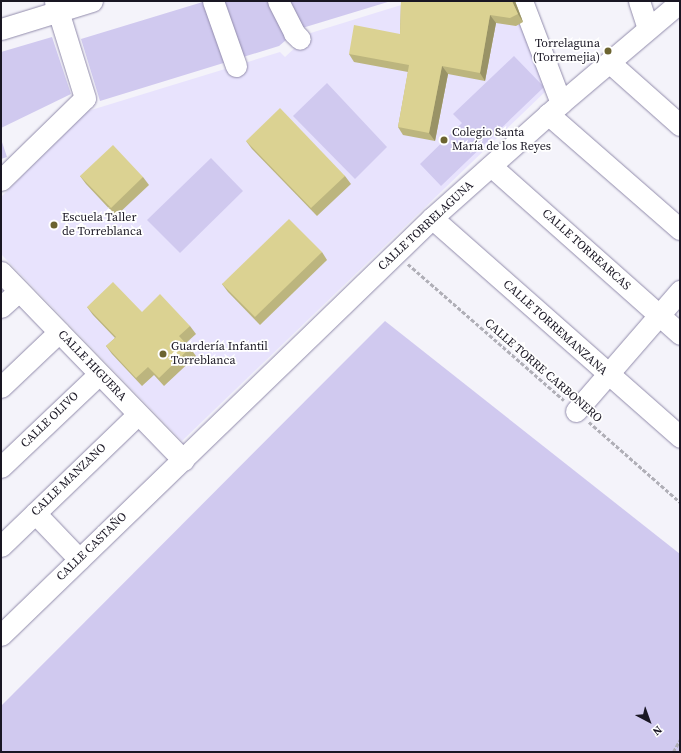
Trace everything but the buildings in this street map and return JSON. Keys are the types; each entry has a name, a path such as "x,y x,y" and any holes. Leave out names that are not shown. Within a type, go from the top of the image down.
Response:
{"street":[{"path":"1,29 57,6 92,1"},
{"path":"214,1 236,66"},
{"path":"278,1 294,33 300,39"},
{"path":"522,1 555,108 680,229"},
{"path":"639,1 648,29"},
{"path":"1,180 85,98 57,6"},
{"name":"CALLE TORRELAGUNA","path":"183,460 432,218 609,62 648,29 676,11"},
{"path":"609,62 680,125"},
{"name":"CALLE TORREARCAS","path":"491,166 680,334"},
{"name":"CALLE TORREMANZANA","path":"432,218 680,437"},
{"name":"CALLE HIGUERA","path":"1,272 183,460"},
{"path":"1,307 19,291"},
{"path":"576,411 680,291"},
{"path":"1,387 59,332"},
{"name":"CALLE OLIVO","path":"1,467 99,374"},
{"name":"CALLE MANZANO","path":"4,536 35,513 138,414"},
{"name":"CALLE CASTAÑO","path":"1,635 183,460"},
{"path":"35,513 79,559"}],"path":[{"name":"CALLE TORRE CARBONERO","path":"395,254 680,502"},
{"path":"673,752 680,740"}],"shaded area":[{"path":"206,1 391,1 299,29 279,46 100,101 81,39"},
{"path":"414,1 515,1 548,89 182,441 1,254 1,197 88,111 280,52 285,57 299,44 301,36"},
{"path":"52,37 71,94 1,128 1,52"},
{"path":"514,56 544,87 441,186 420,164 462,123 453,114"},
{"path":"327,83 387,147 355,179 293,116"},
{"path":"1,139 7,157 1,159"},
{"path":"211,158 243,191 180,253 147,220"},
{"path":"385,321 680,554 680,752 1,752 1,706"}],"place":[{"name":"Torrelaguna (Torremejia)","path":"608,51"},
{"name":"Colegio Santa María de los Reyes","path":"444,140"},
{"name":"Escuela Taller de Torreblanca","path":"54,225"},
{"name":"Guardería Infantil Torreblanca","path":"163,354"}]}
